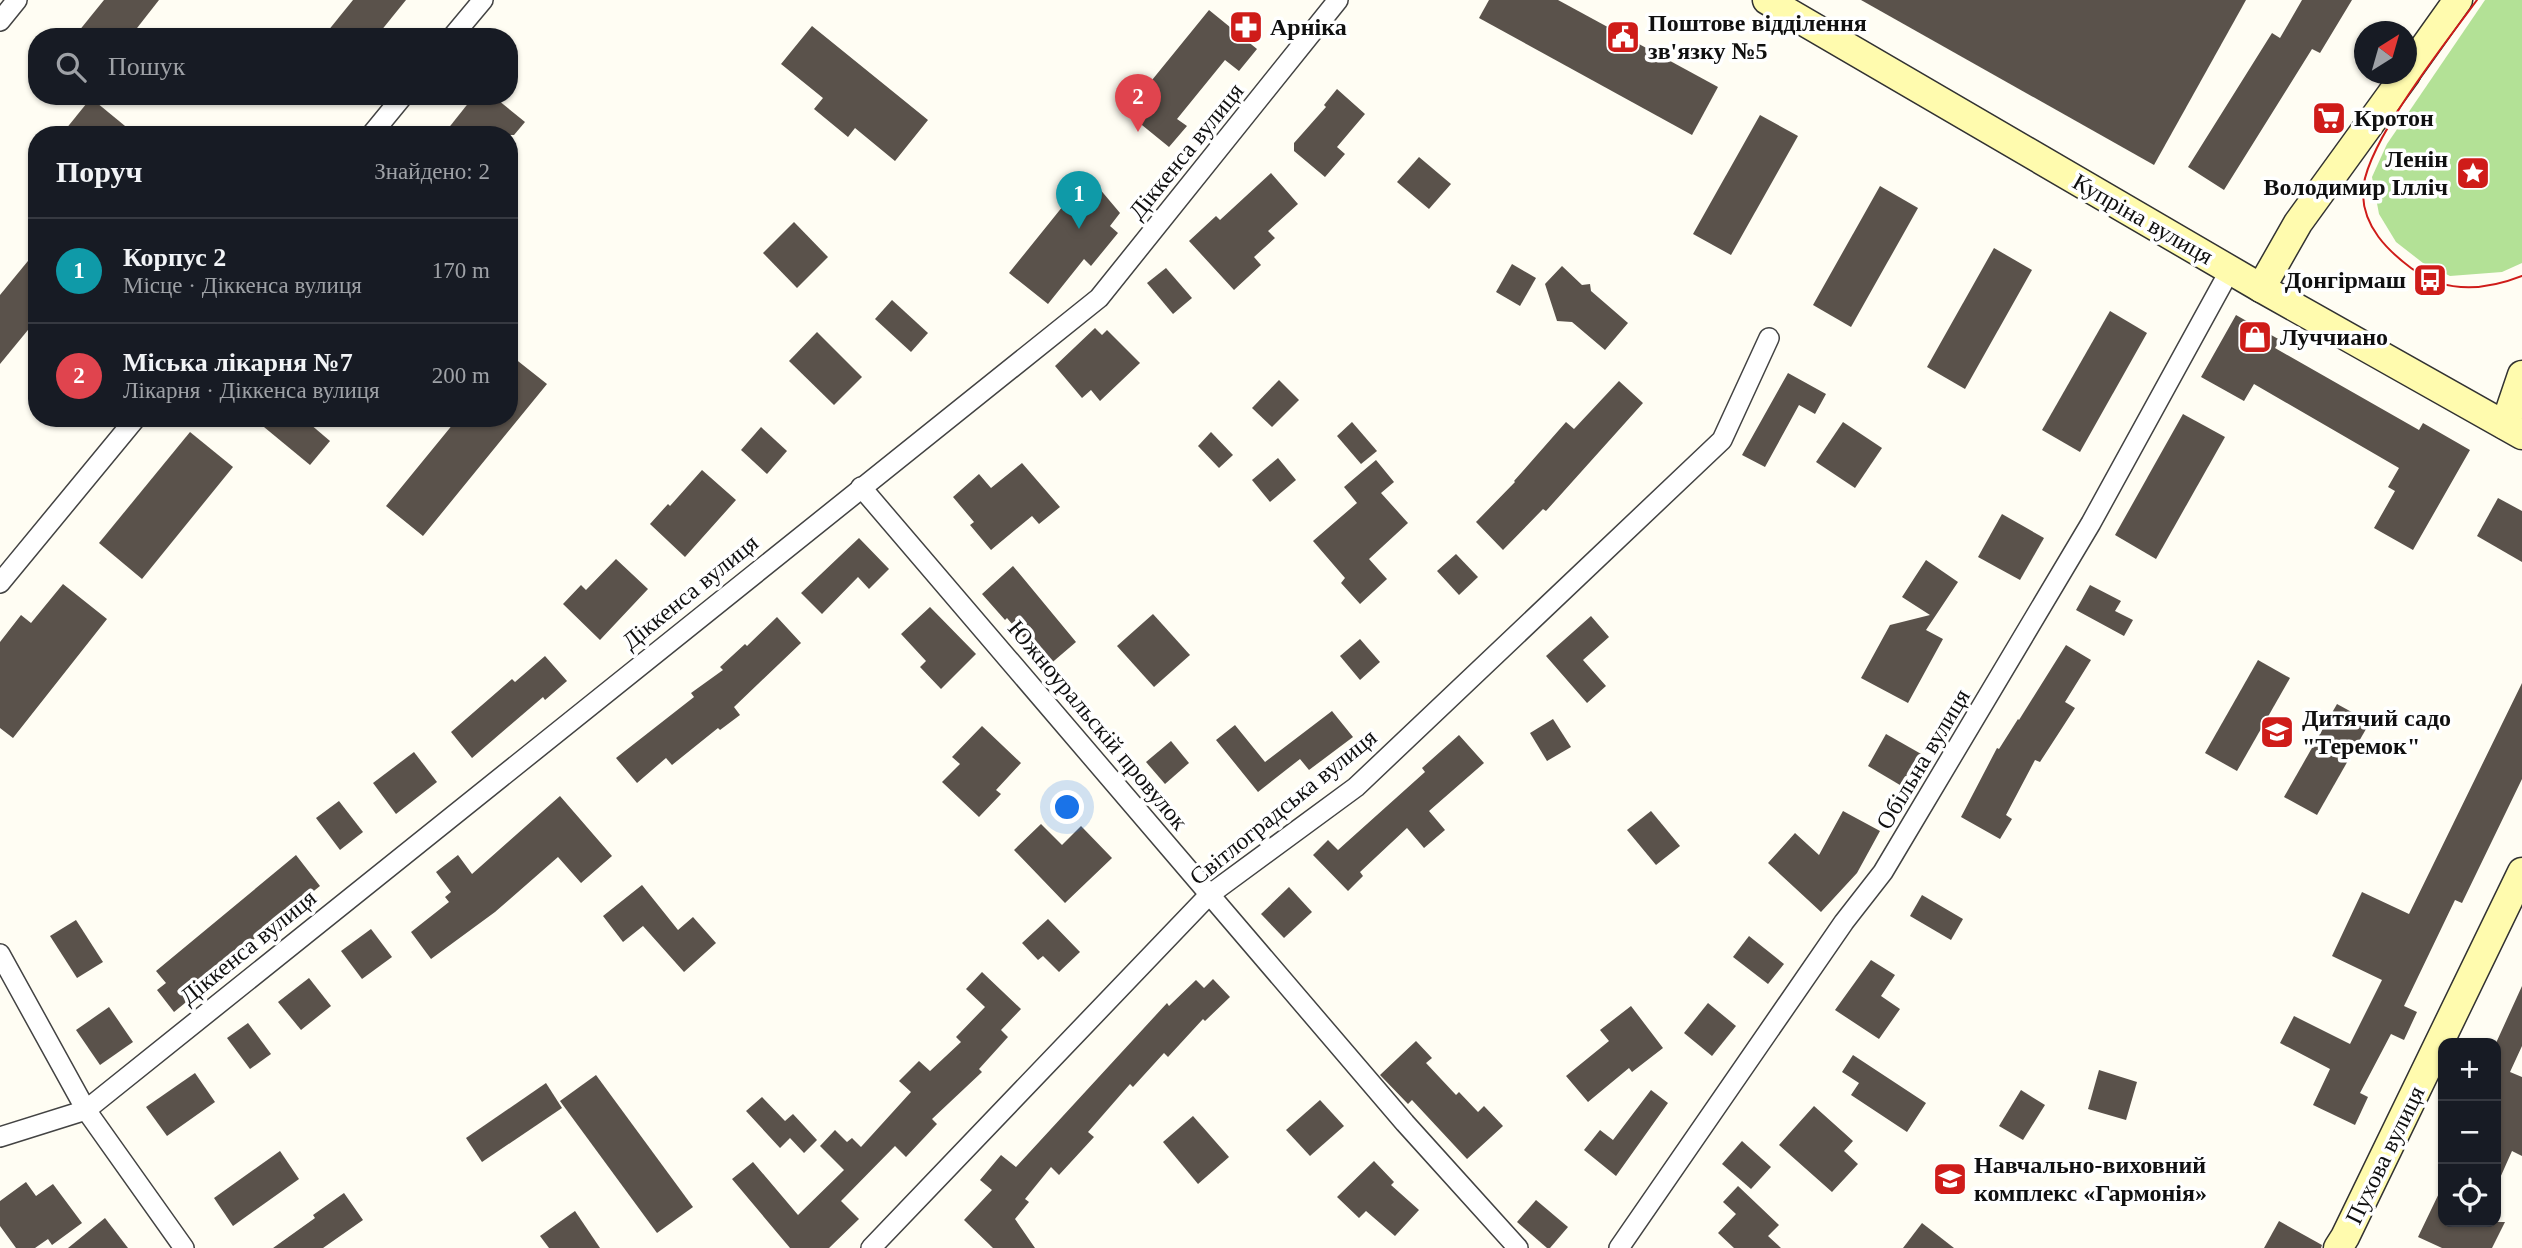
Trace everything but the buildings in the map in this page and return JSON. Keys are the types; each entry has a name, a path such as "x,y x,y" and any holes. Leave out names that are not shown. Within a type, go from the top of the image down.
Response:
{"main road":[{"name":"Купріна вулиця","path":"1767,0 2261,288 2513,430"},
{"path":"2417,58 2458,0"},
{"path":"2261,288 2287,239 2398,84"},
{"path":"2513,430 2522,375"},
{"name":"Пухова вулиця","path":"2342,1244 2522,872"}],"street":[{"path":"0,21 18,0"},
{"path":"460,28 483,0"},
{"name":"Діккенса вулиця","path":"0,1137 86,1110 1099,299 1338,0"},
{"path":"378,126 396,105"},
{"name":"Обільна вулиця","path":"1619,1248 1844,922 1883,872 2091,523 2231,270"},
{"name":"Світлоградська вулиця","path":"871,1248 1209,895 1356,787 1722,440 1769,338"},
{"path":"0,583 129,427"},
{"name":"Южноуральскій провулок","path":"861,487 1405,1123 1518,1248"},
{"path":"0,954 86,1110 184,1248"}],"green space":[{"path":"2485,0 2522,0 2522,263 2502,272 2450,276 2423,263 2396,242 2379,214 2372,177 2387,144"}],"tram line":[{"path":"2477,0 2408,95 2375,151 2366,175 2364,207 2378,237 2411,268 2437,282 2479,287 2522,276"}],"place":[{"name":"Арніка","path":"1246,27"},
{"name":"Поштове відділення зв'язку №5","path":"1623,37"},
{"name":"Кротон","path":"2329,118"},
{"name":"Міська лікарня №7","path":"1138,132"},
{"name":"Ленін Володимир Ілліч","path":"2473,173"},
{"name":"Корпус 2","path":"1079,229"},
{"name":"Донгірмаш","path":"2430,280"},
{"name":"Луччиано","path":"2255,337"},
{"name":"Дитячий садо \"Теремок\"","path":"2277,732"},
{"name":"Навчально-виховний комплекс «Гармонія»","path":"1950,1179"}]}
